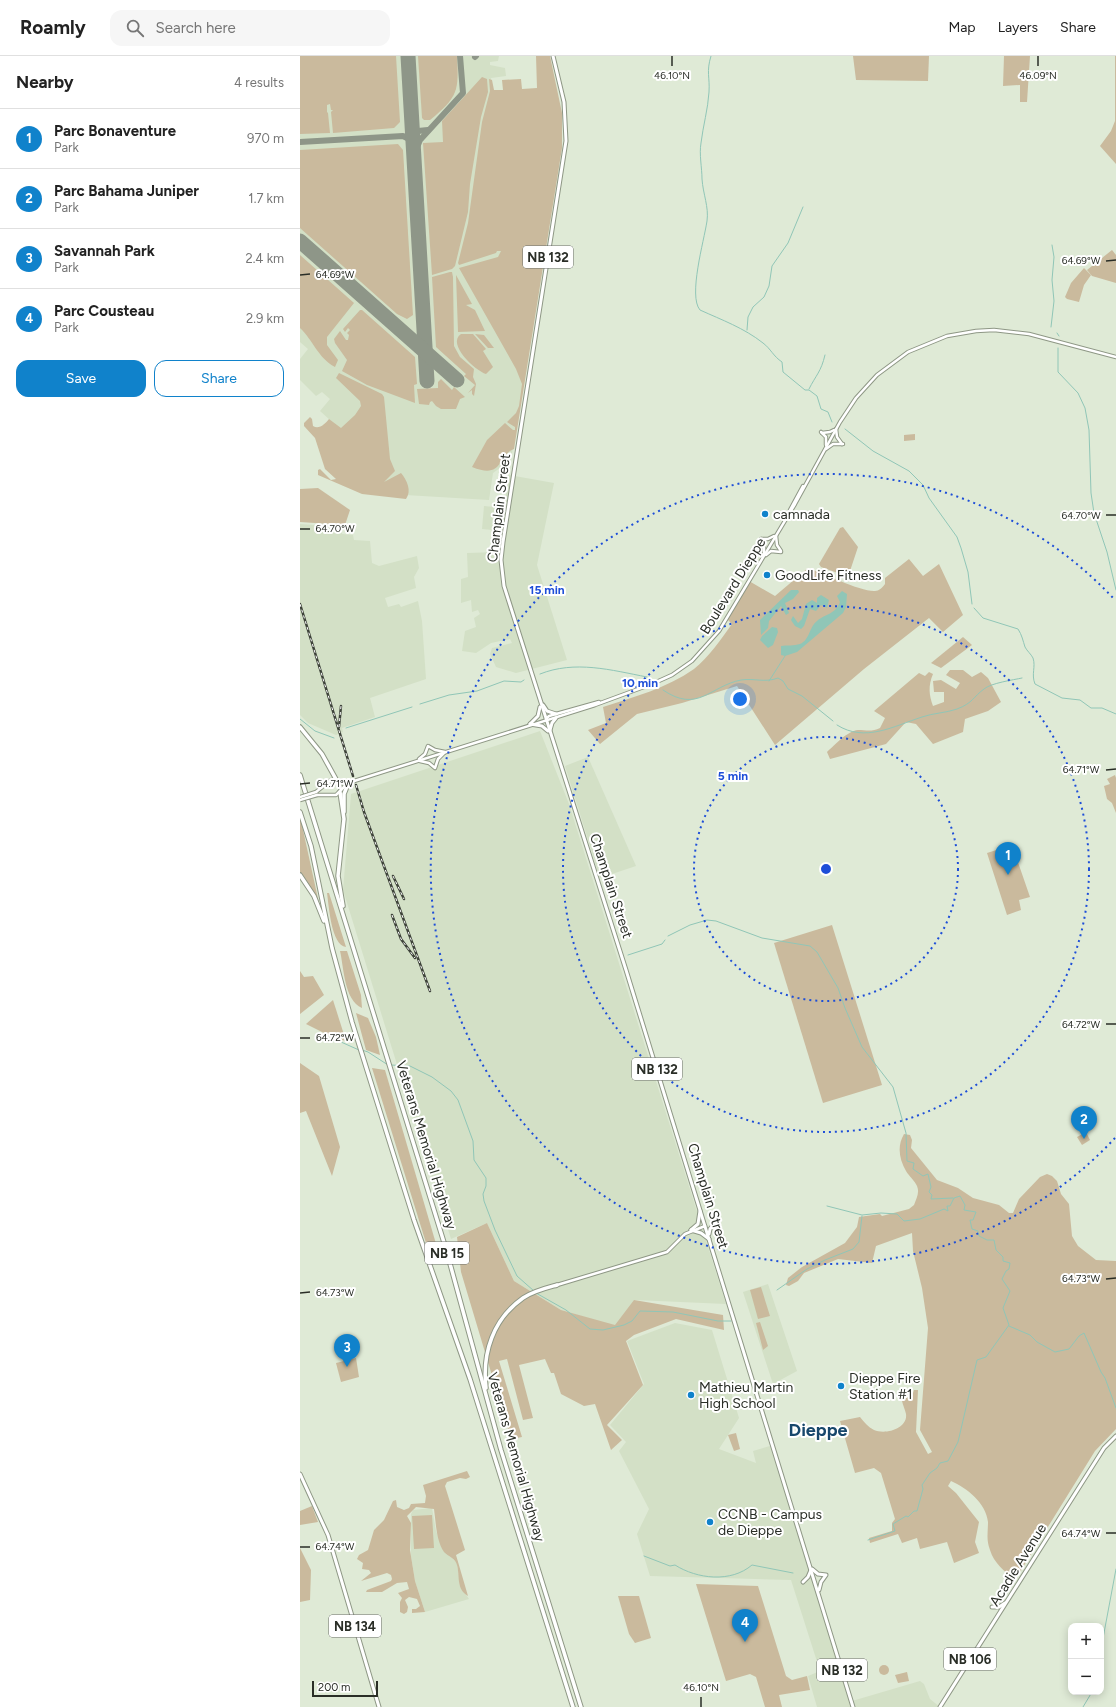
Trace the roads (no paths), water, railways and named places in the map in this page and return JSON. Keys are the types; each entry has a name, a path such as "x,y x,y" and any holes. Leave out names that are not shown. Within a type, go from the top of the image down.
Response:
{"highway":[{"path":"300,727 322,754 337,781"},
{"name":"Veterans Memorial Highway","path":"300,775 446,1249 501,1450 581,1707"},
{"path":"350,783 344,794 344,819 339,866 339,885 353,947"},
{"path":"340,792 344,819"},
{"name":"Veterans Memorial Highway","path":"300,812 310,846 332,948 352,1022 396,1164 470,1379 573,1707"},
{"path":"300,874 320,911 332,948"},
{"path":"487,1399 485,1365 487,1351 491,1337 500,1321 523,1298 534,1292 557,1284"}],"main road":[{"name":"Champlain Street","path":"553,56 564,102 566,141 501,560 507,600 706,1226 853,1707"},
{"path":"823,452 836,428 856,398 877,374 908,352 947,336 976,331 1012,331 1116,357"},
{"path":"823,452 826,437 821,432 830,432 836,428"},
{"path":"823,452 833,444 843,444 837,437 836,428"},
{"name":"Boulevard Dieppe","path":"350,783 601,702 652,684 672,675 692,661 719,631 764,556 823,452"},
{"path":"764,556 771,551 781,552 776,544 776,534"},
{"path":"764,556 764,546 761,539 768,539 776,534"},
{"path":"530,724 542,726 550,732 552,723 556,716 547,711 540,703"},
{"path":"530,724 539,715 540,703"},
{"path":"417,761 425,754 428,746 435,750 445,752"},
{"path":"417,761 429,763 435,768 438,758 445,752"},
{"path":"317,793 329,781 350,783"},
{"path":"337,781 341,787 340,792"},
{"path":"300,799 317,793 336,795 350,783"},
{"path":"557,1284 667,1252 699,1221 700,1210"},
{"path":"710,1240 709,1230 716,1223"},
{"path":"691,1230 706,1226"},
{"path":"691,1230 701,1233 710,1240"},
{"name":"Acadie Avenue","path":"940,1707 1104,1448 1116,1436"},
{"name":"NB 134","path":"300,1474 328,1535 379,1707"},
{"path":"802,1582 808,1577 811,1568 818,1574 826,1575 821,1582 819,1594"},
{"path":"992,1607 999,1607 1007,1602"}],"water":[{"path":"791,590 798,590 799,592 793,599 785,603 789,613 786,615 781,606 769,621 768,628 761,635 760,620"},
{"path":"842,591 847,594 846,607 843,613 797,652 785,656 781,655 781,646 798,645 806,640 814,624 820,618 836,609 840,602 837,596"},
{"path":"821,595 829,600 827,608 821,605 816,611 810,609 804,626 801,629 795,626 791,620 793,616 798,623 802,619 806,604 812,600 817,603 817,598"},
{"path":"772,627 777,628 778,632 773,645 768,648 760,640 762,636"}],"waterway":[{"path":"711,56 708,70 708,98 700,147 703,185 707,206 707,221 696,281 697,303 700,310 741,329 766,345 782,362 783,372 805,390 809,390 817,396 821,409 828,412 832,422"},
{"path":"747,330 748,317 753,307 764,297 769,286 772,266 788,243 803,207"},
{"path":"1051,327 1054,301 1052,280 1054,257 1052,245"},
{"path":"1058,348 1058,372 1078,393 1085,408 1089,430 1091,493 1094,513 1107,552 1116,590"},
{"path":"809,389 820,370 825,355"},
{"path":"845,429 873,451 909,471 923,485 929,498 957,537 968,572 972,604"},
{"path":"974,608 983,618 1018,629 1025,647 1033,658 1033,677 1035,684 1062,698 1080,700 1091,708 1102,708 1116,714"},
{"path":"769,681 785,656"},
{"path":"540,674 553,670 580,667 607,669 647,677"},
{"path":"663,690 675,697 695,699 730,683 741,680 769,680 778,678 783,681 788,689 802,696 833,721"},
{"path":"837,725 858,733 880,731 926,716 957,709 970,702 987,687 997,683 1022,678"},
{"path":"420,704 449,695 477,691 504,681 521,682 524,680"},
{"path":"346,728 412,707"},
{"path":"300,719 315,731 334,738"},
{"path":"668,936 690,925 707,920 716,921 762,938 810,946 817,952 838,988 862,1047 893,1087 906,1133 907,1161 914,1163 913,1169 923,1176 928,1174 931,1187 929,1192 932,1195 931,1199 953,1198"},
{"path":"628,955 662,944 665,940"},
{"path":"323,1039 341,1042 359,1050"},
{"path":"362,1050 368,1052 388,1065"},
{"path":"391,1065 410,1066 432,1077 451,1091 458,1100 473,1141 474,1160 486,1178 486,1186 483,1194 484,1201 495,1230 517,1276 534,1291"},
{"path":"827,1206 862,1215 881,1213 897,1214 904,1221 920,1219 944,1209 948,1211 947,1206 950,1206 954,1198 960,1196 965,1205 964,1210 976,1212 973,1220 970,1220 972,1229 978,1231 979,1236 987,1240 994,1240 996,1250 1003,1257 1003,1261 1010,1263 1009,1269 1006,1271 1002,1279 1010,1291 1003,1308 1009,1325 986,1357 977,1360 958,1442 948,1461 940,1463 937,1468 930,1473 922,1485 923,1489 917,1511 914,1511 908,1517 906,1516 893,1524 895,1531 868,1540"},
{"path":"777,1290 807,1269 853,1249 859,1242 862,1216"},
{"path":"536,1293 566,1310 590,1329 603,1330 624,1325 632,1321 640,1311 673,1312 718,1321 731,1321"},
{"path":"1009,1326 1030,1335 1037,1342 1055,1352 1069,1349 1079,1336 1084,1333 1105,1378 1116,1408"},
{"path":"644,1556 670,1566 675,1565 684,1570 703,1576 724,1577 734,1575 744,1571 752,1565 793,1573"},
{"path":"1104,1633 1116,1569"},
{"path":"1083,1707 1090,1695"}],"railway":[{"path":"300,604 353,776"},
{"path":"339,727 341,706"},
{"path":"356,785 364,812 430,991"},
{"path":"393,876 404,899"},
{"path":"392,915 401,939 415,958"}],"place":[{"name":"camnada","path":"765,514"},
{"name":"GoodLife Fitness","path":"767,575"},
{"name":"Parc Bonaventure","path":"1008,875"},
{"name":"Parc Bahama Juniper","path":"1084,1139"},
{"name":"Savannah Park","path":"347,1367"},
{"name":"Dieppe Fire Station #1","path":"841,1386"},
{"name":"Mathieu Martin High School","path":"691,1395"},
{"name":"CCNB - Campus de Dieppe","path":"710,1522"},
{"name":"Parc Cousteau","path":"745,1642"}],"district":[{"name":"Dieppe","path":"818,1430"}]}
